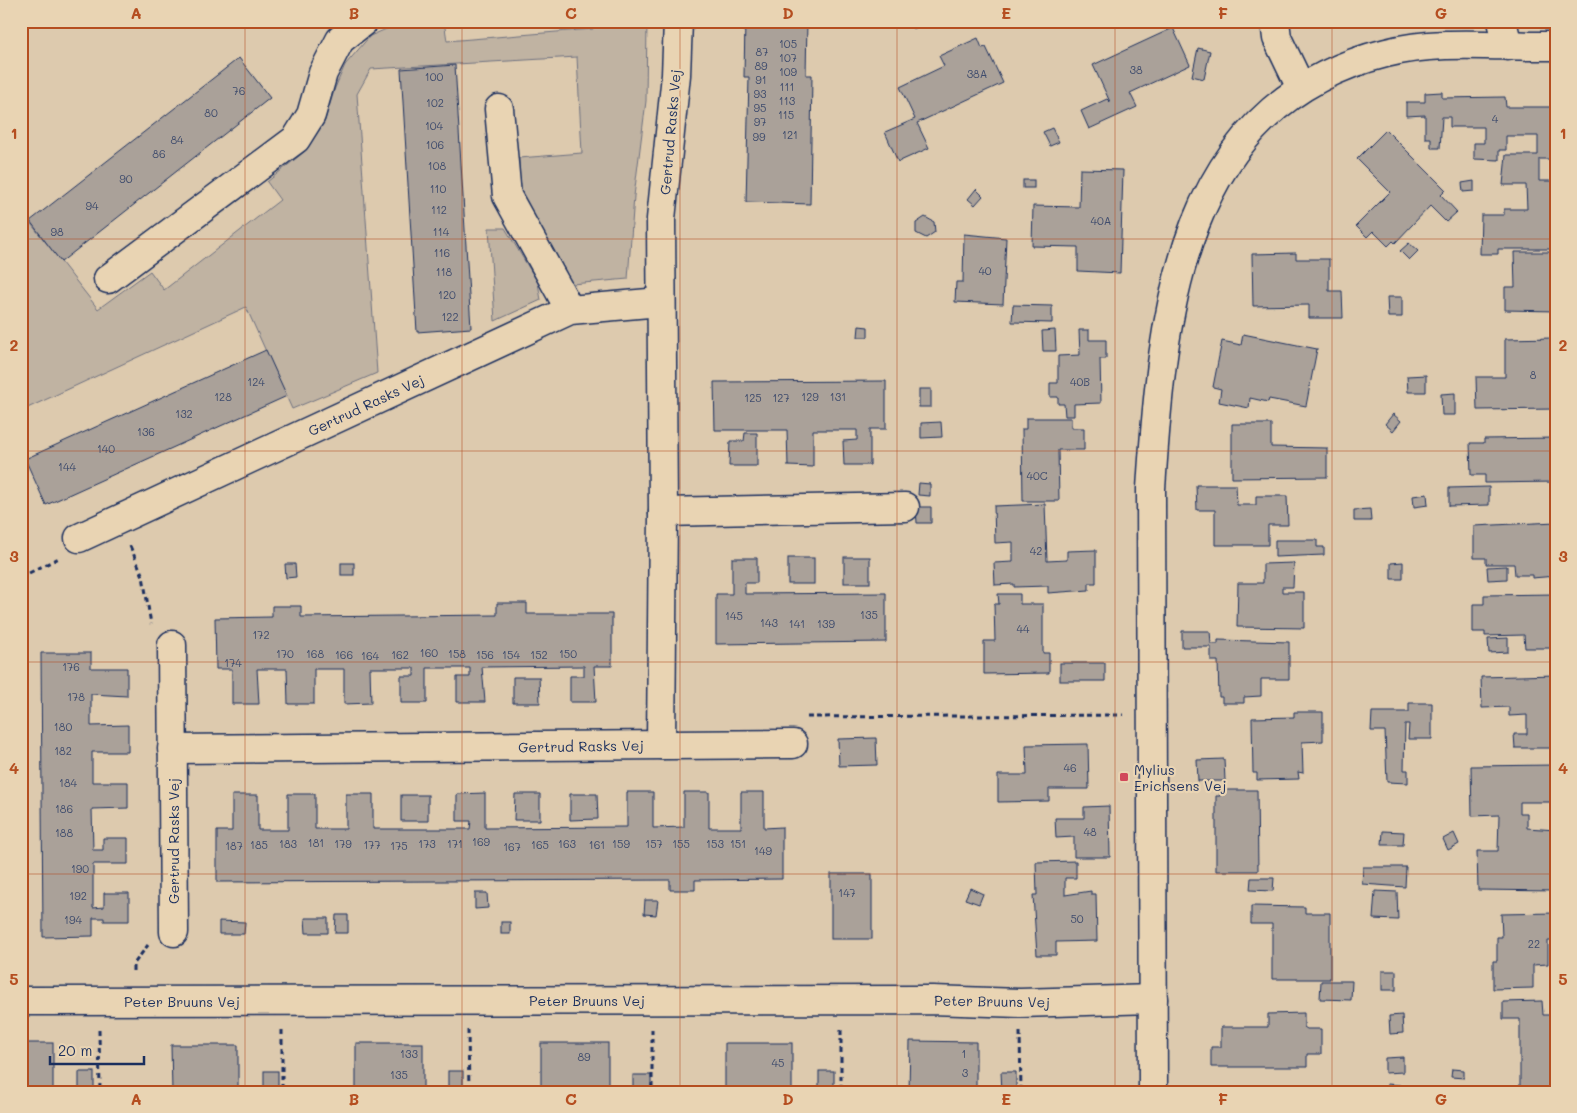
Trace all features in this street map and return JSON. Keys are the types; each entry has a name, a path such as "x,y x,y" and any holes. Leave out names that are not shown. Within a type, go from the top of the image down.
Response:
{"street":[{"path":"108,279 296,139 311,115 323,72 340,40 364,21"},
{"name":"Gertrud Rasks Vej","path":"660,745 663,512 660,302 662,219 676,76 678,21"},
{"path":"1275,21 1277,38 1301,88"},
{"path":"1153,1092 1151,489 1160,377 1170,306 1194,225 1212,186 1240,143 1268,114 1301,88 1340,67 1387,53 1505,34 1556,46"},
{"path":"499,109 507,196 570,310"},
{"name":"Gertrud Rasks Vej","path":"79,538 570,310 660,302"},
{"path":"663,512 905,507"},
{"name":"Gertrud Rasks Vej","path":"172,645 174,932"},
{"name":"Gertrud Rasks Vej","path":"172,749 793,744"},
{"name":"Peter Bruuns Vej","path":"21,1002 932,1000 1020,1003 1153,999"}],"path":[{"path":"118,521 143,576 153,639 172,645"},
{"path":"21,577 72,551 79,538"},
{"path":"793,744 805,718 1122,715 1135,701 1152,701"},
{"path":"131,1001 133,965 156,935 174,932"},
{"path":"468,1000 469,1092"},
{"path":"651,1000 652,1092"},
{"path":"841,1000 841,1092"},
{"path":"99,1001 100,1092"},
{"path":"281,1001 282,1092"},
{"path":"1020,1003 1021,1092"}],"shaded area":[{"path":"405,21 444,21 447,41 593,29 592,21 647,21 646,101 634,196 628,279 572,284 520,194 519,158 582,153 577,57 371,69 357,94 377,373 292,409 246,307 21,411 21,211 98,309 150,271 164,290 280,200 267,182 304,152 324,123 335,88 345,65 370,36"},
{"path":"489,228 505,228 538,283 541,300 495,321"}],"building":[{"path":"745,21 807,21 806,75 812,75 810,204 746,202 749,77 744,77"},
{"path":"909,21 931,21 913,29"},
{"path":"1173,28 1190,65 1130,93 1137,107 1089,129 1081,111 1107,99 1110,102 1093,65"},
{"path":"978,38 982,48 986,47 1003,83 917,123 929,148 898,162 885,132 915,119 900,87 944,66 939,56"},
{"path":"1198,48 1210,51 1204,79 1192,76"},
{"path":"239,58 270,98 61,262 30,221"},
{"path":"455,65 471,328 417,332 401,69"},
{"path":"1442,92 1442,98 1505,97 1506,107 1556,107 1556,159 1539,159 1539,181 1556,181 1556,249 1498,249 1498,254 1480,254 1481,215 1504,215 1504,209 1527,209 1526,185 1503,185 1506,155 1538,155 1538,136 1506,136 1506,150 1499,150 1499,160 1474,159 1474,143 1484,143 1484,127 1450,127 1450,117 1442,117 1440,148 1431,148 1431,138 1425,138 1425,115 1406,116 1406,102 1425,102 1425,93"},
{"path":"1052,128 1059,142 1050,146 1043,132"},
{"path":"1386,130 1446,190 1441,195 1457,212 1446,222 1430,206 1395,243 1393,241 1388,246 1373,231 1367,237 1356,226 1390,192 1357,159"},
{"path":"1080,169 1123,170 1120,273 1078,271 1078,247 1032,246 1033,206 1079,207"},
{"path":"1023,180 1034,180 1034,188 1023,188"},
{"path":"1474,181 1474,191 1463,192 1462,183"},
{"path":"976,189 983,196 975,205 968,199"},
{"path":"925,217 934,222 935,232 926,238 916,233 916,223"},
{"path":"964,234 1006,238 1003,304 955,302 956,282 963,282"},
{"path":"1409,243 1418,251 1409,260 1400,251"},
{"path":"1514,252 1556,252 1556,311 1505,310 1505,287 1515,287"},
{"path":"1296,253 1296,259 1329,259 1329,291 1342,291 1343,318 1309,318 1309,305 1253,306 1252,254"},
{"path":"1387,297 1402,297 1402,317 1388,317"},
{"path":"1013,305 1052,306 1052,323 1012,322"},
{"path":"859,326 868,327 868,337 858,337"},
{"path":"1055,330 1056,351 1043,351 1042,331"},
{"path":"1079,330 1089,330 1089,340 1106,340 1106,359 1100,359 1101,403 1074,404 1074,416 1065,416 1064,404 1058,404 1058,397 1050,397 1050,383 1058,383 1058,356 1080,355"},
{"path":"1243,334 1317,349 1306,406 1269,399 1268,402 1250,398 1249,408 1219,402 1221,389 1213,387 1222,341 1241,345"},
{"path":"1553,338 1555,409 1477,410 1476,377 1505,377 1505,339"},
{"path":"266,350 287,396 46,505 25,459"},
{"path":"1426,375 1426,392 1408,392 1407,376"},
{"path":"886,381 886,429 870,429 870,465 844,465 843,441 857,440 857,430 813,430 813,467 788,466 787,430 715,430 714,382"},
{"path":"919,389 931,389 931,407 919,407"},
{"path":"1455,393 1455,415 1442,415 1441,394"},
{"path":"1393,414 1401,421 1393,431 1385,424"},
{"path":"1026,418 1071,418 1071,428 1084,428 1084,450 1058,450 1059,501 1023,501 1022,429 1026,429"},
{"path":"941,422 942,437 921,438 921,423"},
{"path":"1232,424 1271,424 1271,447 1327,448 1327,477 1232,478"},
{"path":"745,433 757,433 757,466 729,466 730,441 744,441"},
{"path":"1556,438 1556,482 1485,483 1485,475 1471,475 1470,443 1484,443 1484,439"},
{"path":"919,483 930,484 930,496 918,495"},
{"path":"1196,485 1236,485 1237,505 1256,505 1256,496 1287,496 1288,525 1268,525 1268,545 1215,545 1215,510 1197,510"},
{"path":"1489,487 1489,505 1449,506 1449,488"},
{"path":"1427,494 1428,505 1414,507 1413,496"},
{"path":"1045,504 1047,561 1067,560 1067,551 1096,550 1096,583 1089,583 1089,590 1048,593 1048,586 1014,587 1014,584 995,585 994,563 1013,562 1013,542 995,543 994,506"},
{"path":"916,507 931,507 931,523 917,523"},
{"path":"1370,509 1371,521 1354,521 1354,510"},
{"path":"1556,522 1556,576 1532,578 1532,575 1515,575 1514,564 1486,564 1486,558 1474,558 1474,526"},
{"path":"1275,540 1317,540 1317,547 1324,547 1324,555 1275,557"},
{"path":"844,557 870,557 870,583 844,583"},
{"path":"732,558 757,558 757,583 745,583 745,594 886,593 886,642 716,644 716,594 732,594"},
{"path":"788,558 814,558 814,584 788,584"},
{"path":"1403,562 1403,579 1391,579 1391,563"},
{"path":"341,563 354,563 354,575 341,575"},
{"path":"1294,563 1293,587 1282,587 1282,592 1304,592 1304,628 1237,627 1238,583 1263,583 1263,564"},
{"path":"285,564 295,564 296,577 286,578"},
{"path":"1507,566 1507,579 1488,580 1487,567"},
{"path":"998,594 1020,594 1020,604 1043,604 1043,653 1049,653 1049,673 984,674 984,641 995,641 994,604 999,604"},
{"path":"1556,594 1556,648 1525,648 1524,635 1485,636 1485,632 1473,632 1473,604 1484,604 1484,595"},
{"path":"497,603 527,603 527,614 612,614 612,666 594,666 596,702 570,702 570,676 584,676 584,666 482,667 485,702 457,702 457,677 470,677 470,668 427,668 427,703 401,703 401,676 414,676 414,668 370,668 371,703 344,704 344,669 314,669 314,704 288,704 287,669 257,669 259,704 232,704 232,669 216,669 215,618 272,617 272,606 301,606 301,617 497,615"},
{"path":"1182,631 1210,631 1211,644 1218,644 1218,640 1289,642 1289,679 1261,679 1261,696 1244,697 1244,703 1222,703 1222,697 1219,697 1218,661 1211,661 1211,647 1182,647"},
{"path":"1508,638 1508,652 1489,653 1488,639"},
{"path":"41,653 91,653 91,668 127,668 127,696 91,694 91,726 128,725 128,752 92,752 92,782 128,782 128,808 92,809 93,850 103,850 103,838 128,838 128,864 93,864 93,908 104,907 104,893 129,893 129,921 104,921 104,918 93,918 93,936 43,937"},
{"path":"1060,663 1105,663 1105,681 1060,681"},
{"path":"1556,675 1556,748 1515,748 1514,734 1527,734 1527,715 1509,716 1509,707 1482,708 1481,677"},
{"path":"513,677 539,677 540,703 513,703"},
{"path":"1409,703 1432,703 1432,739 1408,739 1409,724 1405,724 1404,770 1408,770 1408,783 1387,782 1385,731 1371,731 1372,712 1409,712"},
{"path":"1294,712 1323,712 1323,741 1302,742 1303,773 1298,772 1299,779 1257,780 1257,773 1253,773 1252,718 1294,717"},
{"path":"876,738 877,765 839,766 838,739"},
{"path":"1088,744 1089,789 1049,789 1049,801 998,802 998,775 1027,775 1026,745"},
{"path":"1224,759 1225,781 1198,781 1197,760"},
{"path":"1556,765 1556,802 1520,802 1520,813 1527,813 1527,828 1556,830 1556,891 1478,890 1477,851 1498,851 1499,815 1472,816 1471,766"},
{"path":"1220,790 1257,790 1258,871 1216,871 1216,796 1220,796"},
{"path":"627,792 653,792 653,828 684,827 684,792 709,792 709,828 741,828 741,792 764,792 764,828 782,827 782,879 695,880 695,890 670,890 670,880 217,882 217,831 232,831 232,795 258,795 258,830 288,830 288,794 315,794 315,829 346,829 346,794 373,794 373,829 470,829 471,821 457,821 457,794 485,793 485,828 627,827"},
{"path":"515,794 540,794 540,820 514,820"},
{"path":"570,794 597,794 598,819 570,820"},
{"path":"401,795 428,795 428,821 401,821"},
{"path":"1109,806 1110,857 1074,857 1074,837 1056,838 1055,818 1084,818 1084,807"},
{"path":"1383,831 1404,832 1403,845 1382,845"},
{"path":"1454,833 1459,844 1448,850 1443,839"},
{"path":"1076,861 1076,878 1065,878 1065,895 1091,891 1091,894 1096,894 1097,941 1056,942 1056,955 1037,955 1033,895 1037,895 1036,862"},
{"path":"1363,867 1406,867 1405,887 1362,884"},
{"path":"831,874 872,874 872,939 831,939"},
{"path":"1251,878 1274,878 1273,891 1250,890"},
{"path":"970,888 983,894 979,904 965,899"},
{"path":"1375,891 1397,892 1398,920 1373,919"},
{"path":"475,893 487,893 488,908 475,909"},
{"path":"645,900 658,900 656,915 644,914"},
{"path":"1251,906 1305,907 1305,913 1330,913 1330,979 1272,979 1272,924 1251,924"},
{"path":"1556,913 1556,941 1548,941 1548,964 1533,965 1533,988 1493,989 1493,961 1497,961 1497,937 1502,937 1501,914"},
{"path":"336,915 348,915 348,933 335,933"},
{"path":"305,918 328,918 328,933 306,933"},
{"path":"219,921 245,922 244,934 219,934"},
{"path":"501,922 510,922 510,934 501,934"},
{"path":"1382,971 1396,971 1396,990 1382,990"},
{"path":"1321,981 1352,981 1351,1000 1320,999"},
{"path":"1542,1001 1543,1015 1556,1015 1556,1090 1520,1090 1520,1019 1503,1019 1503,1002"},
{"path":"1304,1013 1304,1027 1307,1029 1321,1029 1321,1054 1307,1054 1307,1067 1211,1067 1211,1047 1221,1047 1221,1027 1268,1027 1268,1014"},
{"path":"1402,1015 1403,1033 1390,1034 1389,1016"},
{"path":"910,1041 976,1042 976,1092 909,1092"},
{"path":"21,1043 53,1043 53,1092 21,1092"},
{"path":"356,1043 423,1043 423,1092 356,1092"},
{"path":"541,1043 608,1043 608,1092 541,1092"},
{"path":"725,1043 792,1043 792,1092 725,1092"},
{"path":"171,1045 238,1045 238,1092 172,1092"},
{"path":"1403,1057 1403,1072 1385,1073 1385,1058"},
{"path":"1452,1069 1464,1070 1464,1078 1451,1077"},
{"path":"264,1071 278,1071 278,1092 264,1092"},
{"path":"448,1071 463,1071 463,1092 448,1092"},
{"path":"819,1071 834,1071 834,1092 819,1092"},
{"path":"79,1072 94,1072 94,1092 79,1092"},
{"path":"1001,1072 1016,1072 1016,1092 1002,1092"},
{"path":"633,1075 651,1075 651,1092 633,1092"},
{"path":"1387,1084 1400,1085 1400,1092 1387,1092"}],"place":[{"name":"Mylius Erichsens Vej","path":"1124,777"}]}
